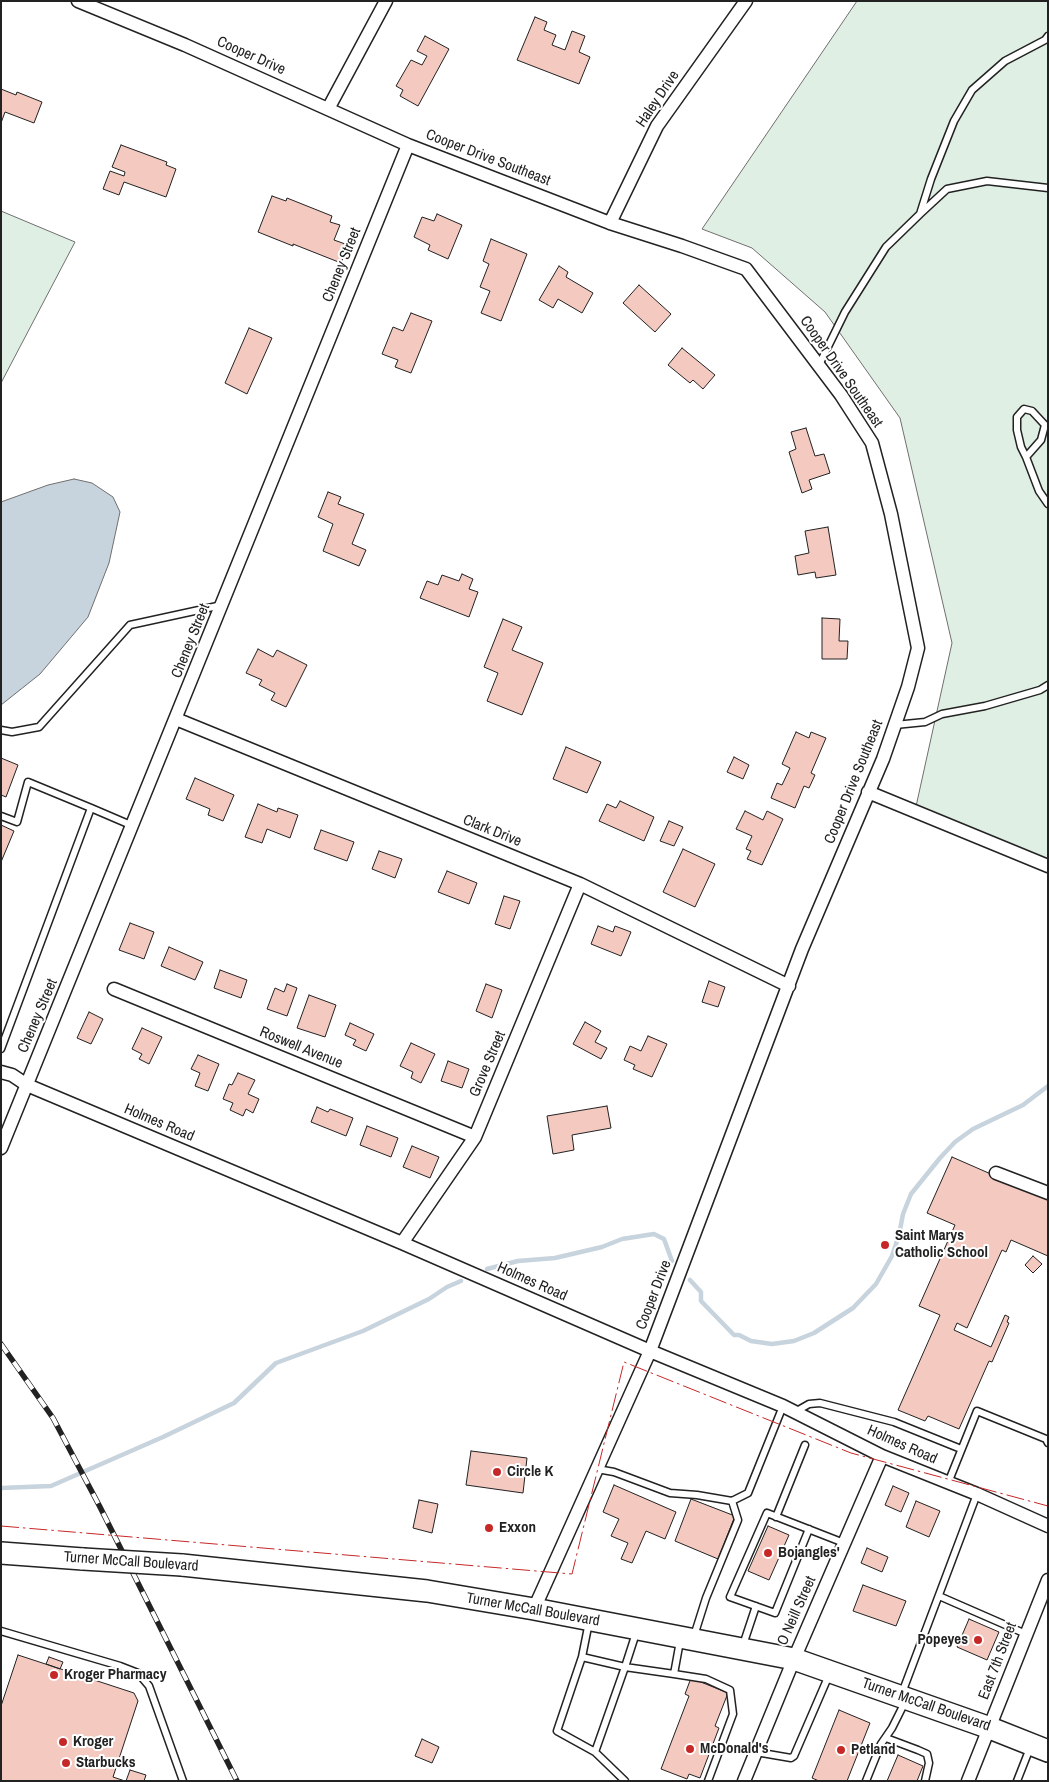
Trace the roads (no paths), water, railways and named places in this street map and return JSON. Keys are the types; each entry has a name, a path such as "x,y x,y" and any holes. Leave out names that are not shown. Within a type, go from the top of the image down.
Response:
{"main road":[{"name":"Turner McCall Boulevard","path":"1,1554 182,1565 427,1591 589,1619 794,1659 990,1728 1039,1748"}],"street":[{"name":"Cooper Drive","path":"78,1 185,45 408,145"},
{"path":"328,109 386,1"},
{"name":"Haley Drive","path":"610,223 657,126 746,1"},
{"name":"Cooper Drive Southeast","path":"408,145 610,223 746,269 841,395 872,443 891,514 918,648 908,688 883,759 802,949 789,986"},
{"name":"Cheney Street","path":"1,1148 223,605 408,145"},
{"name":"Clark Drive","path":"176,719 580,884 789,986"},
{"path":"868,792 1048,866"},
{"name":"Grove Street","path":"402,1243 475,1138 580,884"},
{"name":"Cooper Drive","path":"534,1609 650,1351 789,986"},
{"name":"Roswell Avenue","path":"114,989 475,1138"},
{"name":"Holmes Road","path":"1,1072 12,1075 27,1085 783,1406 882,1456 977,1494 1048,1526"},
{"path":"996,1173 1048,1193"},
{"name":"O Neill Street","path":"744,1781 794,1659 882,1456"},
{"name":"East 7th Street","path":"968,1781 1048,1580"}],"lane":[{"path":"920,214 931,179 954,121 972,90 1004,61 1045,40 1048,36"},
{"path":"819,366 845,312 886,247 947,190 988,181 1048,188"},
{"path":"1026,457 1041,440 1046,425 1032,411 1024,409 1017,417 1017,430 1026,457 1039,491 1048,504"},
{"path":"1,730 12,732 39,727 130,626 223,605"},
{"path":"895,725 925,722 942,714 985,706 1040,690 1048,685"},
{"path":"1,816 17,822 28,782 133,826"},
{"path":"1,1049 91,808"},
{"path":"795,1412 809,1404 820,1403 894,1422 962,1450"},
{"path":"597,1469 614,1472 670,1493 732,1501 748,1493 783,1406"},
{"path":"948,1482 977,1411 1047,1441"},
{"path":"776,1516 805,1445"},
{"path":"866,1781 881,1744 892,1728 904,1697 977,1494"},
{"path":"674,1674 687,1638 706,1598 738,1520 732,1501"},
{"path":"809,1529 775,1613 730,1596 767,1513 776,1516 809,1529 844,1543"},
{"path":"939,1596 1026,1634"},
{"path":"742,1649 756,1606"},
{"path":"589,1619 582,1657 556,1731 595,1752 625,1781"},
{"path":"595,1752 637,1629"},
{"path":"1,1631 138,1673 150,1686 183,1781"},
{"path":"582,1657 625,1667 706,1679 730,1690 733,1714 708,1781"},
{"path":"756,1752 791,1758 794,1756 830,1672"},
{"path":"886,1738 927,1754 929,1763 926,1781"},
{"path":"1017,1781 1039,1748"}],"waterway":[{"path":"690,1280 701,1292 701,1301 734,1335 739,1335 751,1341 772,1344 794,1341 814,1333 853,1308 876,1284 892,1256 903,1214 911,1194 955,1142 973,1129 1023,1105 1048,1086"},
{"path":"487,1269 518,1261 555,1258 602,1247 622,1239 654,1234 664,1239 672,1261"},
{"path":"1,1488 51,1486 163,1437 234,1403 276,1363 363,1331 461,1281"}],"railway":[{"path":"1,1344 53,1418 100,1507 237,1781"}],"place":[{"name":"Saint Marys Catholic School","path":"885,1245"},
{"name":"Circle K","path":"497,1472"},
{"name":"Exxon","path":"489,1528"},
{"name":"Bojangles'","path":"768,1553"},
{"name":"Popeyes","path":"978,1640"},
{"name":"Kroger Pharmacy","path":"54,1675"},
{"name":"Kroger","path":"63,1742"},
{"name":"McDonald's","path":"690,1749"},
{"name":"Petland","path":"841,1750"},
{"name":"Starbucks","path":"66,1763"}]}
